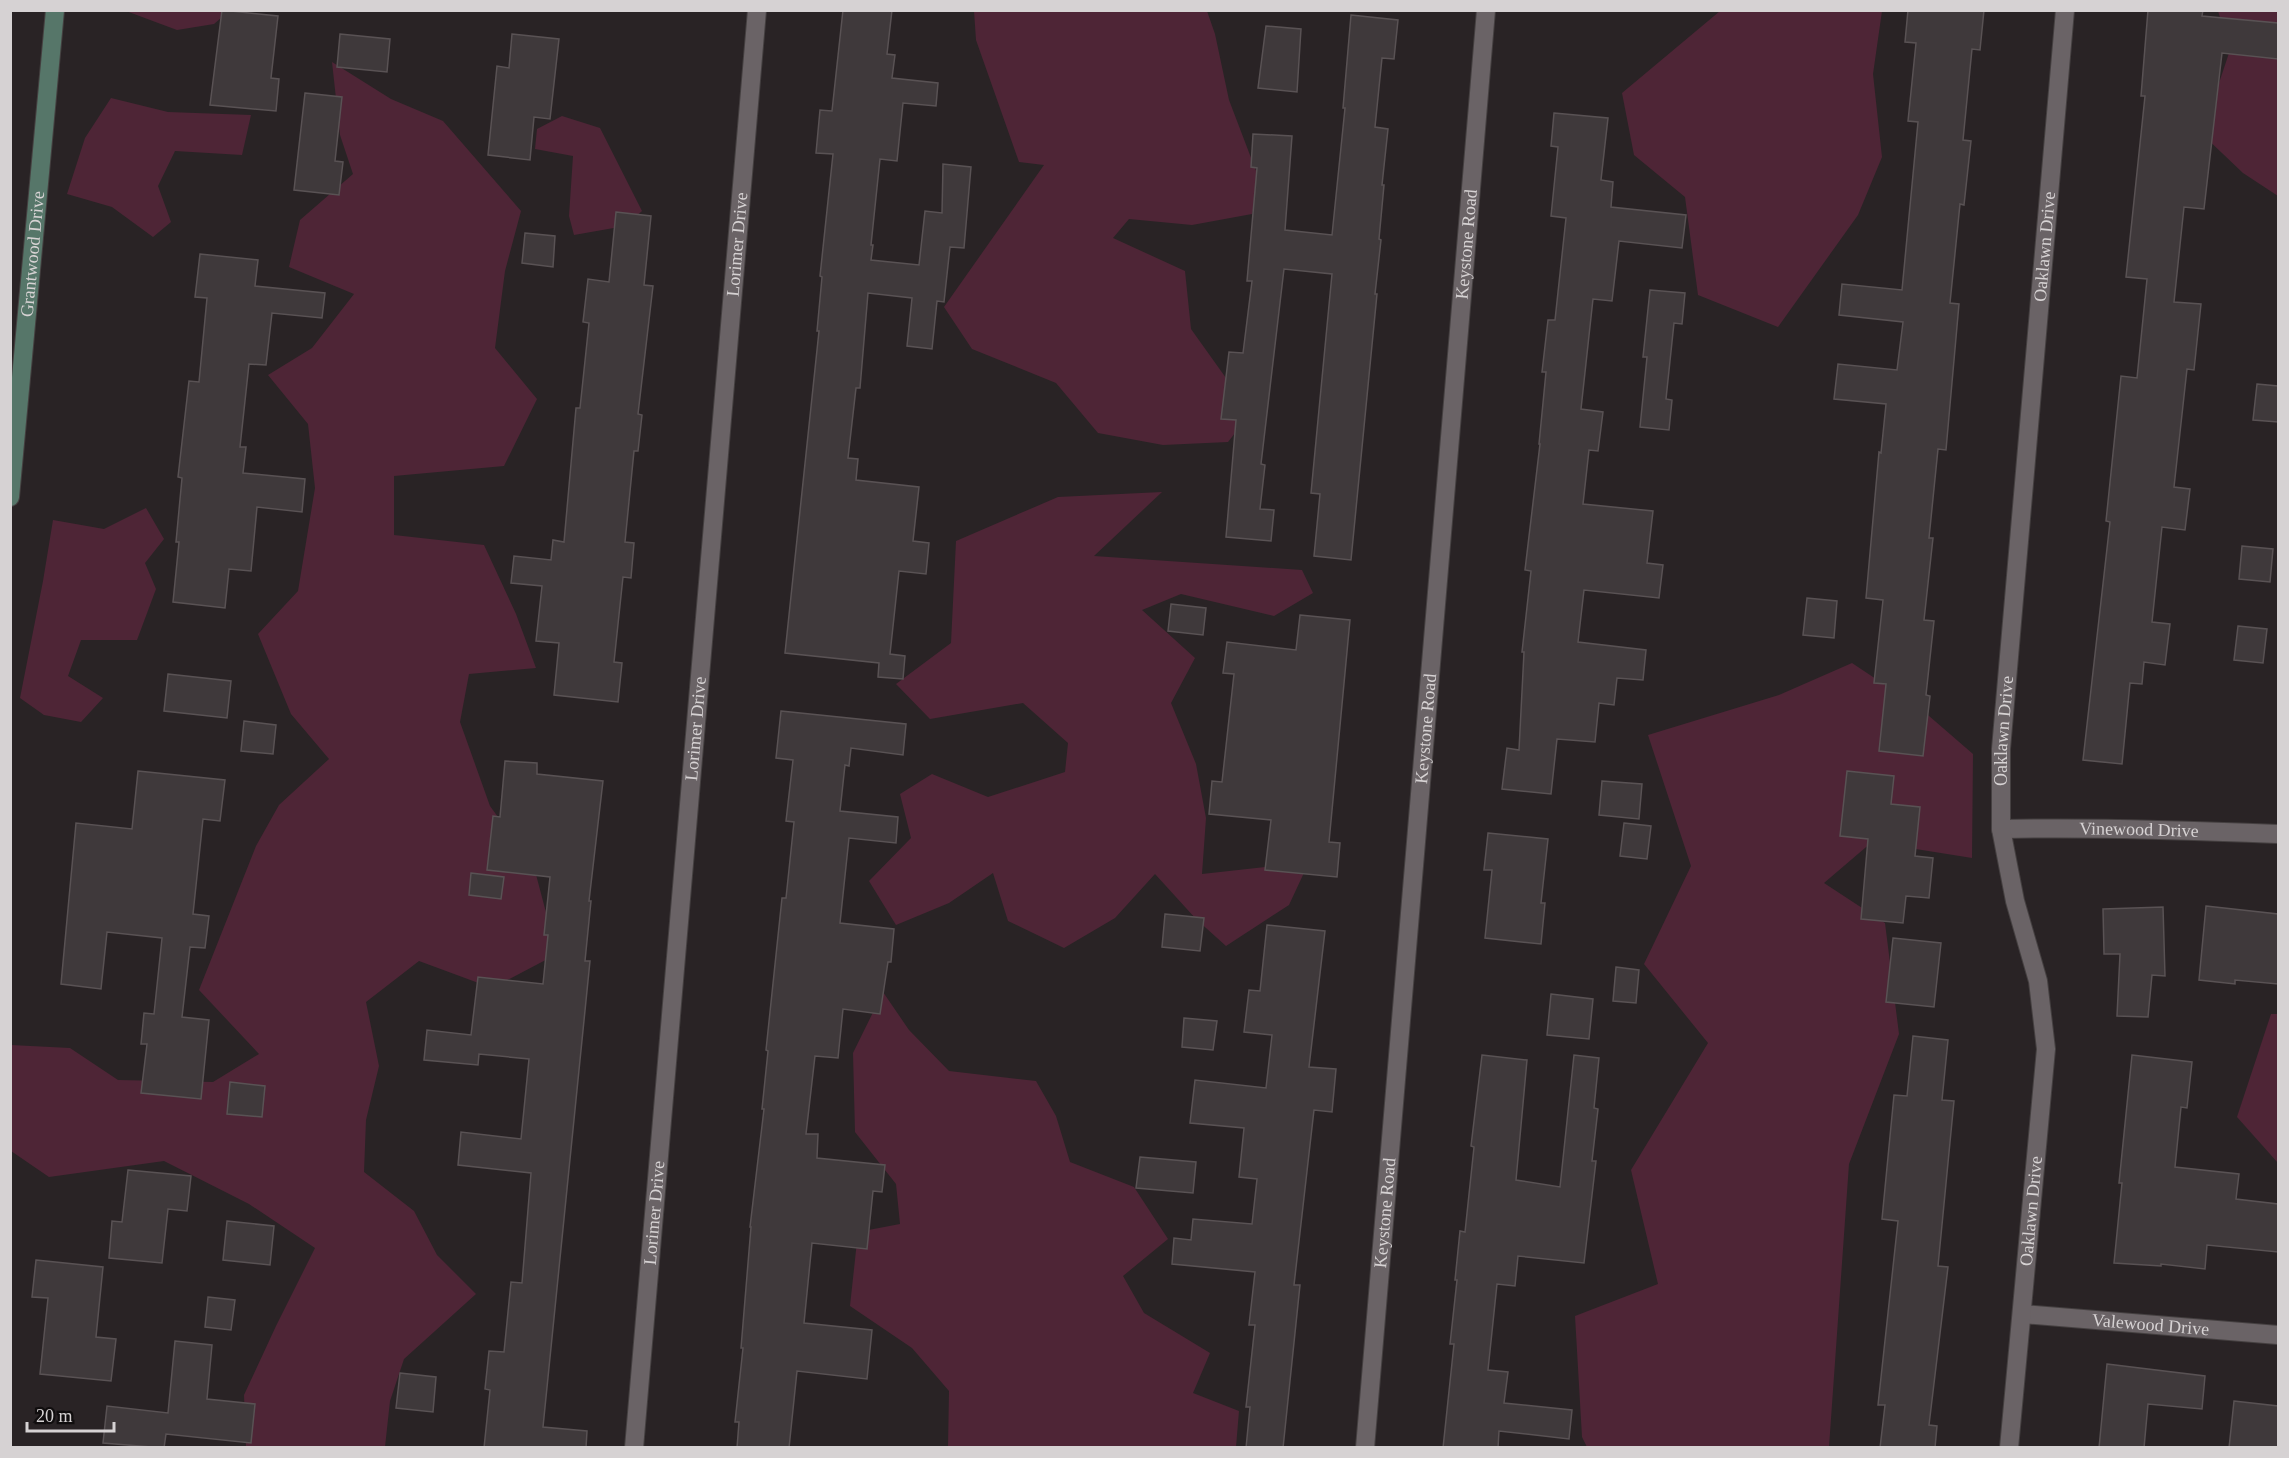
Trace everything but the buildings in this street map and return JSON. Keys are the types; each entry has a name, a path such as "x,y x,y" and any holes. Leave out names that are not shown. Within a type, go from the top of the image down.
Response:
{"street":[{"name":"Grantwood Drive","path":"10,497 55,10"},
{"name":"Lorimer Drive","path":"634,1448 757,10"},
{"name":"Keystone Road","path":"1365,1448 1486,10"},
{"name":"Oaklawn Drive","path":"2009,1448 2046,1049 2037,981 2015,901 2001,829 2002,737 2065,10"},
{"name":"Vinewood Drive","path":"2001,829 2161,829 2278,834"},
{"name":"Valewood Drive","path":"2022,1314 2278,1335"}],"shaded area":[{"path":"126,11 229,11 214,24 177,30"},
{"path":"974,11 1207,11 1215,34 1229,100 1261,184 1252,214 1192,225 1129,219 1113,238 1185,271 1191,329 1251,413 1228,442 1163,445 1098,433 1056,383 972,349 944,307 1044,165 1019,162 976,40"},
{"path":"1720,11 1882,11 1873,74 1882,157 1858,215 1778,327 1698,295 1685,197 1634,155 1622,93"},
{"path":"2218,11 2278,11 2278,196 2243,173 2202,134 2230,50"},
{"path":"332,62 391,99 443,121 521,211 505,271 495,348 537,399 504,466 394,476 394,535 484,545 516,614 536,668 469,674 460,722 490,806 534,867 557,954 492,988 419,961 366,1002 379,1066 366,1120 364,1172 414,1211 437,1255 476,1294 404,1359 390,1401 385,1447 246,1447 244,1395 315,1248 249,1204 164,1161 49,1177 11,1151 11,1045 70,1048 118,1080 213,1082 259,1054 199,990 256,846 279,805 329,759 291,714 258,634 298,591 315,488 308,424 268,375 312,348 354,294 289,267 300,220 353,174 340,135"},
{"path":"111,98 168,112 251,115 242,155 175,151 158,186 171,222 153,237 112,207 67,194 85,138"},
{"path":"562,116 600,128 642,211 625,226 574,235 569,216 573,156 535,149 537,129"},
{"path":"1162,492 1094,556 1302,570 1313,593 1274,616 1181,594 1142,610 1195,658 1171,703 1196,764 1206,818 1202,874 1309,862 1289,905 1226,946 1196,919 1155,874 1115,918 1064,948 1008,921 993,873 949,903 896,925 869,881 911,838 900,794 932,774 988,797 1065,772 1068,743 1023,703 930,719 896,684 951,643 956,541 1058,497"},
{"path":"146,508 164,539 145,563 156,589 137,640 81,640 68,676 103,698 81,722 44,715 20,698 53,520 104,529"},
{"path":"1852,663 1921,709 1973,754 1972,858 1872,842 1824,883 1885,923 1899,1034 1849,1164 1829,1447 1587,1447 1582,1437 1575,1316 1658,1284 1631,1170 1708,1043 1644,964 1691,866 1648,735 1779,695"},
{"path":"883,992 909,1030 949,1071 1036,1081 1056,1116 1070,1162 1134,1187 1168,1239 1123,1276 1144,1313 1210,1353 1193,1393 1239,1411 1236,1447 948,1447 949,1391 912,1348 850,1306 858,1232 900,1224 896,1184 855,1132 853,1053"},
{"path":"2271,1014 2278,1014 2278,1163 2237,1117"}]}
